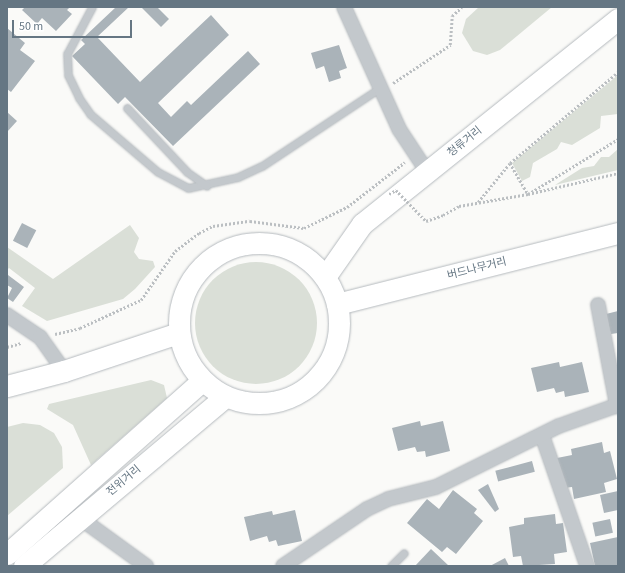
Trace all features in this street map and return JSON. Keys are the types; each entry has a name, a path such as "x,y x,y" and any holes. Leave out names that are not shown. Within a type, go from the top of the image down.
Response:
{"main road":[{"name":"청류거리","path":"325,277 362,224 428,173 618,19"},
{"name":"버드나무거리","path":"337,304 618,233"},
{"path":"256,242 282,246 306,258 325,277 337,304 340,316 338,339 329,362 315,382 295,396 272,403 248,404 225,397 202,381 186,359 178,333 179,306 189,281 206,261 229,247 256,242"},
{"path":"7,386 64,371 178,333"},
{"name":"전위거리","path":"7,554 202,381"},
{"name":"전위거리","path":"24,566 225,397"}],"street":[{"path":"344,7 380,88 414,156 428,173"},
{"path":"283,566 367,508 388,499 436,487 542,435 617,406 598,306"},
{"path":"7,315 40,337 64,371"},
{"path":"542,435 587,566"},
{"path":"80,518 146,566"}],"lane":[{"path":"92,7 67,54 68,75 79,98 90,114 176,184 188,188 207,186 262,166 380,88"},
{"path":"127,108 187,172 207,186"},
{"path":"390,566 404,552"}],"path":[{"path":"380,88 402,79 450,45 452,16 462,7"},
{"path":"478,202 510,163 618,72"},
{"path":"528,194 618,139"},
{"path":"7,346 80,328 141,300 175,251 213,226 250,221 304,228 347,207 414,156"},
{"path":"510,163 528,194"},
{"path":"389,194 396,190 426,221 443,215 459,206 528,194 618,173"}],"shaded area":[{"path":"479,7 552,7 500,50 487,55 473,51 462,33 466,19"},
{"path":"618,75 618,114 601,116 600,128 572,145 561,142 557,149 533,163 530,177 522,181 512,163"},
{"path":"618,149 618,170 555,185 582,168 594,166 601,157 609,157"},
{"path":"130,225 139,238 134,252 139,259 153,261 155,267 135,289 123,299 47,321 22,306 35,288 9,268 7,270 7,247 53,279"},
{"path":"256,262 268,263 279,267 299,280 312,300 316,311 316,335 312,346 299,366 279,379 268,383 256,384 244,383 233,379 213,366 200,346 196,335 195,323 196,311 200,300 213,280 233,267 244,263"},
{"path":"151,380 164,385 167,398 91,465 73,425 47,409 49,404"},
{"path":"23,423 40,425 54,433 62,447 63,468 7,516 7,427"}],"building":[{"path":"25,7 70,7 67,10 72,14 56,31 42,18 37,24 22,10"},
{"path":"116,7 129,7 97,37 140,82 211,15 229,35 158,103 171,117 187,101 191,105 248,51 260,64 173,146 125,97 118,104 72,56 85,44 81,40"},
{"path":"141,7 157,7 169,19 161,27"},
{"path":"7,28 25,43 20,50 35,61 11,92 7,89"},
{"path":"339,45 347,68 339,71 341,78 329,82 324,66 316,69 311,53"},
{"path":"7,112 17,121 7,132"},
{"path":"22,223 36,230 27,248 13,241"},
{"path":"8,275 24,287 13,302 7,298 12,288 7,285"},
{"path":"618,311 618,333 611,334 606,314"},
{"path":"559,362 560,367 582,362 589,392 565,397 564,391 556,393 554,388 537,392 531,368"},
{"path":"420,421 421,426 443,421 450,451 426,457 425,451 417,452 415,447 398,451 392,428"},
{"path":"602,442 604,453 610,451 617,479 604,483 606,492 574,499 572,487 564,488 557,458 572,455 571,449"},
{"path":"532,461 535,472 498,481 495,471"},
{"path":"488,484 499,509 495,512 478,490"},
{"path":"453,490 477,509 474,513 483,521 456,554 447,547 442,552 407,523 427,499 439,509"},
{"path":"618,491 618,510 604,513 600,495"},
{"path":"295,510 302,541 278,546 276,540 269,542 267,536 250,541 244,517 272,511 273,515"},
{"path":"555,514 556,524 563,523 567,552 554,554 555,564 523,566 521,556 513,557 509,527 524,524 524,518"},
{"path":"610,519 613,533 595,536 592,523"},
{"path":"618,537 618,566 595,566 590,543"},
{"path":"431,549 449,566 415,566"},
{"path":"505,558 509,566 490,566"}]}
